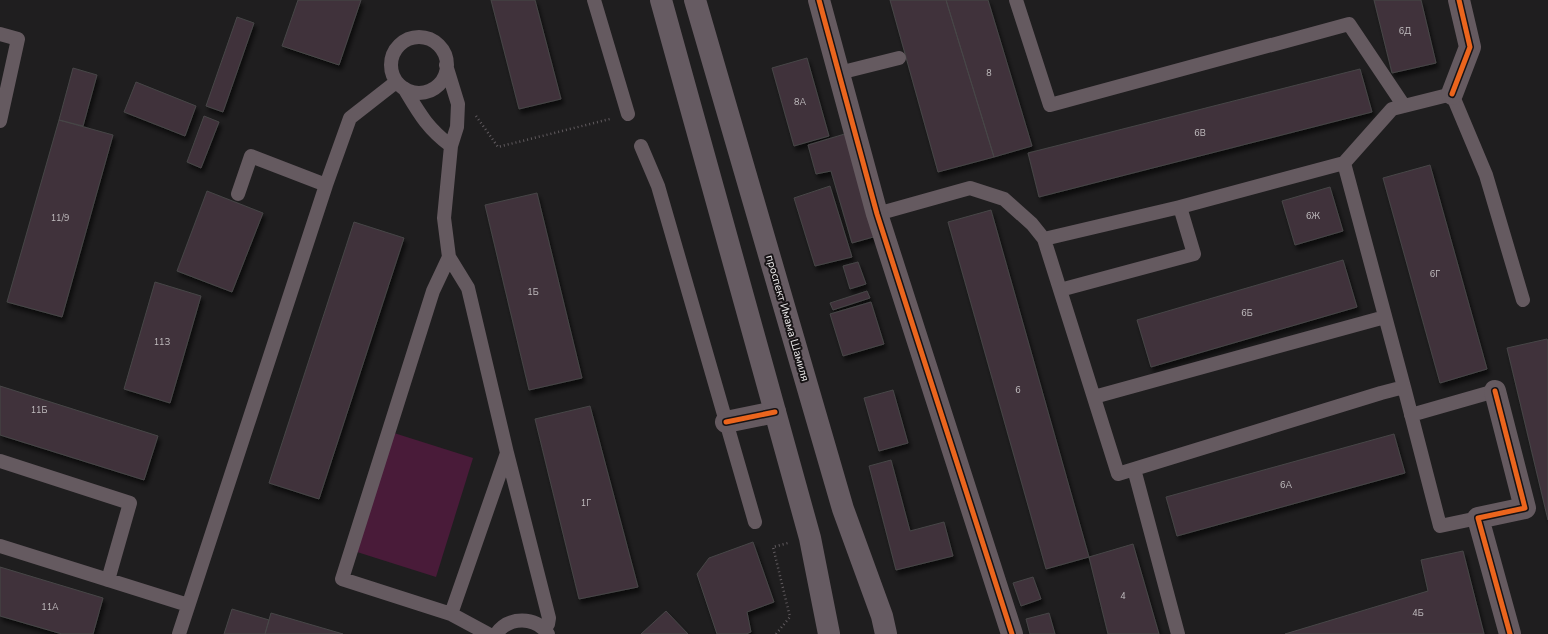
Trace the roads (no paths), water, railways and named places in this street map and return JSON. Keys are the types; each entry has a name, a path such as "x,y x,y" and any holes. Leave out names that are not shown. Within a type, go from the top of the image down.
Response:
{"main road":[{"path":"661,0 810,538 829,634"},
{"name":"проспект Имама Шамиля","path":"695,0 843,509 882,616 886,634"}],"street":[{"path":"819,0 877,214 1012,634"},
{"path":"1452,94 1470,47 1459,0"},
{"path":"1495,391 1525,508 1478,518 1510,634"},
{"path":"726,422 775,412"}],"lane":[{"path":"594,0 628,114"},
{"path":"1016,0 1050,105 1349,24 1404,106"},
{"path":"0,34 18,39 0,121"},
{"path":"450,146 436,135 423,120 392,73 391,64 393,54 398,46 405,40 415,37 424,37 433,41 440,48 445,56 446,66 458,104 457,127 450,146 444,218 449,256 468,288 507,453 549,618 546,632 536,624 527,620 517,620 508,623 496,634"},
{"path":"839,73 899,58"},
{"path":"400,85 413,92 423,92 432,89 439,83 444,75 446,66"},
{"path":"179,634 326,185 350,118 400,85"},
{"path":"1044,239 1180,207 1344,163 1392,109 1452,94 1486,174 1523,300"},
{"path":"641,146 658,186 755,522"},
{"path":"238,194 251,156 326,185"},
{"path":"1344,163 1440,526 1478,518"},
{"path":"877,214 970,188 1004,199 1032,224 1044,239 1118,474 1404,387"},
{"path":"1060,290 1194,254 1180,207"},
{"path":"449,256 433,291 342,579 451,614 488,634"},
{"path":"1094,397 1385,316"},
{"path":"1411,415 1495,391"},
{"path":"451,614 507,453"},
{"path":"0,461 130,503 108,580"},
{"path":"1134,469 1178,634"},
{"path":"0,546 188,605"}]}
